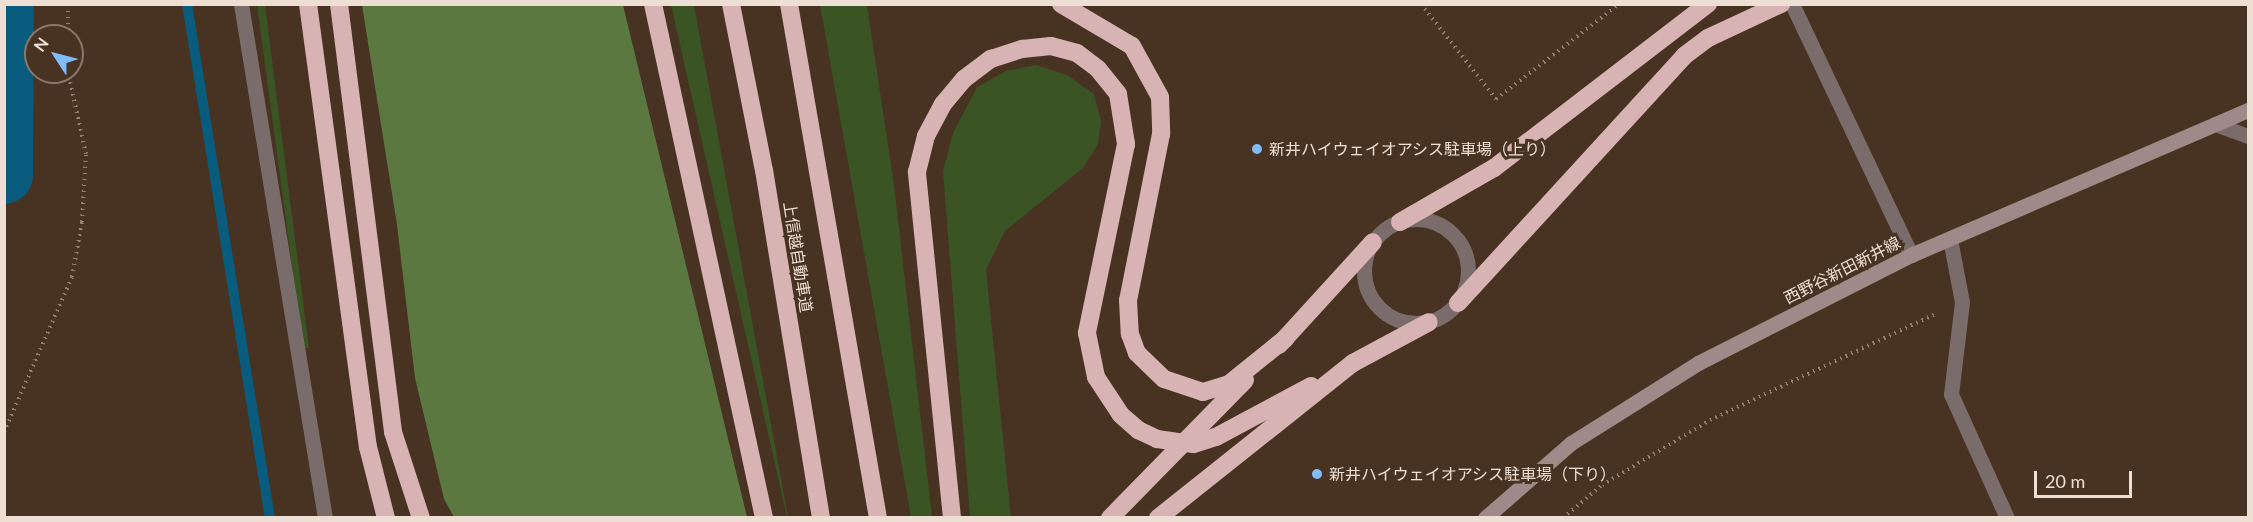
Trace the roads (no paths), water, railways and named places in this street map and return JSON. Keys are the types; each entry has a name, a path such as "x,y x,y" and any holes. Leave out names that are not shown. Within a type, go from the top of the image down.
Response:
{"highway":[{"path":"308,4 368,447 386,518"},
{"path":"339,4 393,432 421,518"},
{"path":"653,4 764,518"},
{"name":"上信越自動車道","path":"731,4 764,170 821,518"},
{"path":"789,4 878,518"},
{"path":"1061,4 1132,46 1160,97 1161,134 1128,300 1130,334 1137,353 1164,379 1203,392 1229,384 1286,338"},
{"path":"1400,222 1494,168 1708,4"},
{"path":"1458,303 1684,56 1708,38 1781,4"},
{"path":"952,518 917,172 926,136 943,104 964,79 991,59 1022,49 1051,46 1077,53 1098,69 1118,94 1126,144 1087,333 1096,377 1121,415 1138,430 1157,439 1194,444 1216,437 1429,322"},
{"path":"1110,518 1286,338 1372,242"},
{"path":"1158,518 1353,363"}],"main road":[{"name":"西野谷新田新井線","path":"1485,518 1571,443 1631,401 1698,363 1911,255 2248,110"}],"street":[{"path":"240,4 326,518"},
{"path":"1792,4 1911,255"},
{"path":"2214,124 2248,136"},
{"path":"1432,221 1459,241 1469,272 1458,303 1429,322 1394,319 1379,309 1364,277 1372,242 1385,229 1400,222 1432,221"},
{"path":"1950,238 1962,302 1951,394 2007,518"}],"waterway":[{"path":"4,175 5,4"},
{"path":"187,4 270,518"}],"place":[{"name":"新井ハイウェイオアシス駐車場（上り）","path":"1257,149"},
{"name":"新井ハイウェイオアシス駐車場（下り）","path":"1317,474"}]}
